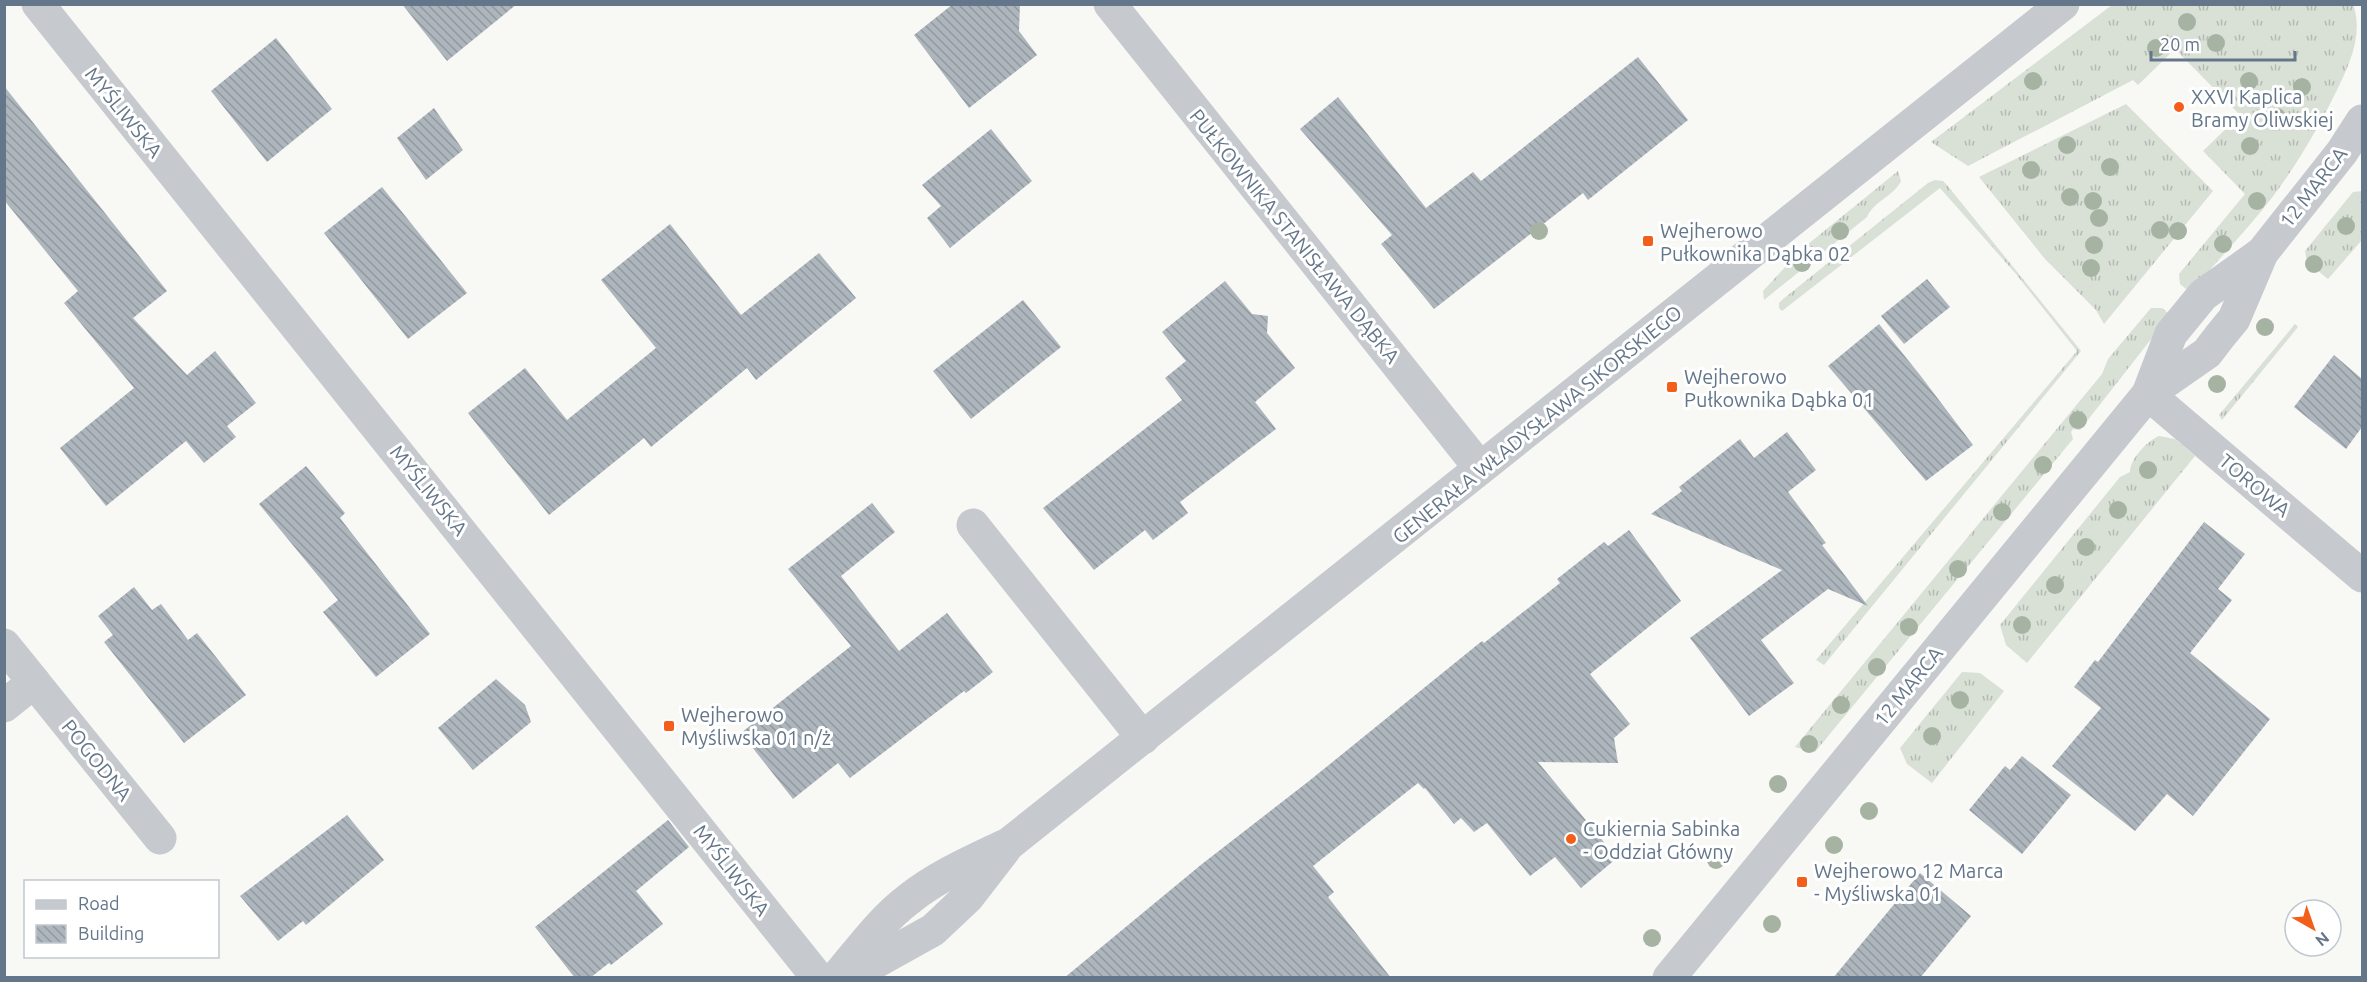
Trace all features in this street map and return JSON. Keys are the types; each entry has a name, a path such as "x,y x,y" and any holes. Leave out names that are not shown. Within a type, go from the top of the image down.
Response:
{"street":[{"name":"MYŚLIWSKA","path":"38,4 818,978"},
{"name":"PUŁKOWNIKA STANISŁAWA DĄBKA","path":"1110,4 1480,468"},
{"name":"GENERAŁA WŁADYSŁAWA SIKORSKIEGO","path":"836,978 885,921 908,899 946,873 1010,843 2063,4"},
{"name":"12 MARCA","path":"1669,978 2148,394 2207,353 2214,345 2234,319 2262,253 2342,152 2362,120"},
{"name":"TOROWA","path":"2148,394 2362,576"},
{"path":"973,525 1143,738"},
{"name":"POGODNA","path":"4,645 160,838"},
{"path":"4,706 34,682"},
{"name":"GENERAŁA WŁADYSŁAWA SIKORSKIEGO","path":"847,978 933,930 968,897 1010,843"}],"green space":[{"path":"2353,4 2357,27 2354,50 2341,82 2315,132 2274,195 2190,292 2180,284 2179,274 2245,194 2203,151 2240,115 2175,49 2138,85 2133,80 1968,166 1931,142 2112,5"},
{"path":"2126,104 2213,191 2104,324 2096,310 2045,259 1979,177"},
{"path":"1898,171 1901,181 1898,186 1870,211 1867,217 1764,300 1763,291 1802,249"},
{"path":"1935,180 1943,181 1947,185 2081,351 1824,665 1816,660 2077,351 2016,274 1940,188 1782,311 1779,308 1779,303 1783,299 1928,183"},
{"path":"2362,191 2362,240 2328,279 2307,262 2305,251 2353,192"},
{"path":"2151,308 2162,308 2170,315 2080,430 2073,429 2071,432 2073,439 1815,752 1795,747 2102,374 2108,359"},
{"path":"2295,324 2298,327 2222,420 2219,415"},
{"path":"2159,436 2175,439 2195,456 2027,663 2006,645 2000,625 2120,477 2130,472 2140,451"},
{"path":"1962,672 1980,673 2004,691 1932,783 1907,764 1900,748"}],"building":[{"path":"402,4 517,4 447,61"},
{"path":"953,4 1020,4 1019,31 1037,55 969,108 914,35"},
{"path":"276,38 332,109 267,162 211,91"},
{"path":"1638,57 1688,120 1588,200 1583,193 1434,309 1381,244 1392,235 1300,129 1338,97 1426,208 1473,172 1481,181"},
{"path":"4,86 167,291 133,318 187,375 215,351 256,403 227,426 236,437 204,463 186,441 106,506 60,448 134,388 64,303 78,291 4,200"},
{"path":"434,108 463,150 426,180 397,138"},
{"path":"991,129 1032,181 950,248 927,218 941,206 922,185"},
{"path":"382,187 467,293 408,339 324,233"},
{"path":"670,224 741,315 819,253 856,298 756,380 747,368 651,447 644,438 549,515 468,413 525,368 567,420 656,348 601,280"},
{"path":"1927,279 1950,307 1904,344 1881,316"},
{"path":"1225,281 1252,314 1268,316 1267,333 1295,368 1255,402 1276,429 1180,502 1188,513 1153,540 1145,530 1094,570 1043,508 1182,400 1165,378 1186,361 1162,332"},
{"path":"1023,300 1061,347 971,419 933,371"},
{"path":"1879,324 1973,445 1926,481 1828,366"},
{"path":"2334,355 2362,379 2362,427 2346,449 2294,407"},
{"path":"1787,432 1816,470 1788,492 1826,543 1822,545 1868,606 1828,589 1761,640 1794,683 1749,716 1690,638 1782,570 1651,514 1682,491 1679,487 1740,439 1754,458"},
{"path":"306,466 345,513 340,518 430,634 376,677 323,612 338,600 259,504"},
{"path":"872,503 895,532 841,576 899,651 947,613 993,672 966,693 964,691 850,778 838,763 793,799 741,733 851,646 788,569"},
{"path":"2204,522 2245,554 2218,589 2232,600 2190,653 2270,719 2193,816 2167,794 2135,831 2052,766 2101,708 2074,687 2095,660 2098,662"},
{"path":"1629,530 1681,601 1590,674 1630,724 1614,738 1618,763 1538,762 1617,858 1581,888 1555,857 1530,876 1487,823 1474,832 1461,818 1454,824 1425,788 1418,783 1313,866 1334,892 1328,897 1391,978 1064,978 1202,864 1482,641 1484,643 1560,583 1557,579 1604,542 1608,546"},
{"path":"134,587 152,610 161,604 188,640 197,633 246,695 184,743 104,642 113,635 98,616"},
{"path":"496,679 525,705 531,722 473,770 438,728"},
{"path":"2022,756 2071,795 2022,854 1969,810 2005,766 2010,770"},
{"path":"347,815 384,860 306,925 303,921 278,941 240,896"},
{"path":"668,820 689,847 636,891 663,924 611,965 609,963 590,978 575,978 535,927"},
{"path":"1920,873 1971,916 1920,978 1833,978"}],"place":[{"name":"XXVI Kaplica Bramy Oliwskiej","path":"2179,107"},
{"name":"Wejherowo Pułkownika Dąbka 02","path":"1648,241"},
{"name":"Wejherowo Pułkownika Dąbka 01","path":"1672,387"},
{"name":"Wejherowo Myśliwska 01 n/ż","path":"669,726"},
{"name":"Cukiernia Sabinka - Oddział Główny","path":"1571,839"},
{"name":"Wejherowo 12 Marca - Myśliwska 01","path":"1802,882"}]}
